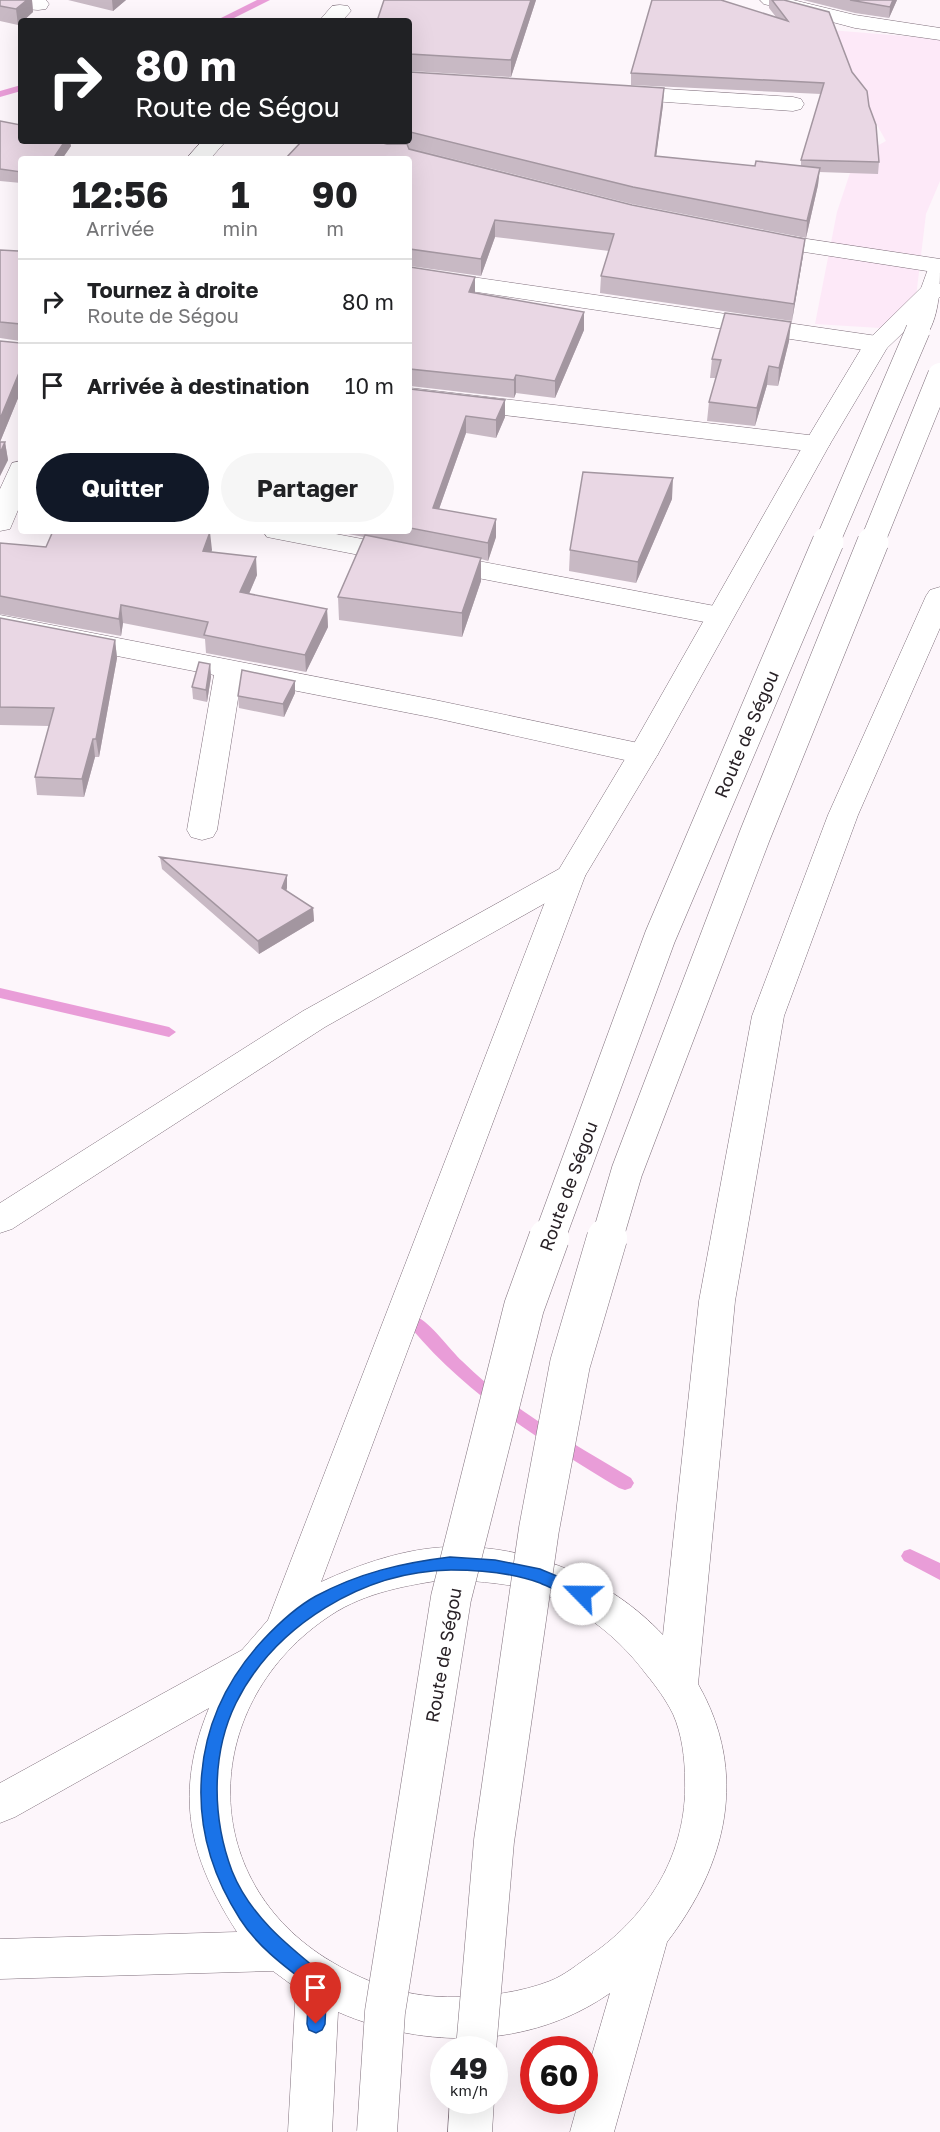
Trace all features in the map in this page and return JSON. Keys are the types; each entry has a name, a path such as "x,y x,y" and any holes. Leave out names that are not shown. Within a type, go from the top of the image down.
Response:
{"main road":[{"path":"771,0 822,17 875,28 940,34"},
{"path":"0,1 38,4"},
{"path":"596,92 793,104"},
{"path":"200,156 212,144"},
{"path":"284,1629 570,876 643,754 817,444 877,344 938,275 738,234"},
{"path":"412,274 877,344"},
{"name":"Route de Ségou","path":"377,2132 385,2012 451,1598 524,1306 660,937 918,330 938,275"},
{"path":"477,2036 494,1840 539,1529 570,1364 631,1159 755,835 940,375"},
{"path":"412,396 817,444"},
{"path":"0,523 18,480"},
{"path":"293,534 720,616"},
{"path":"678,1685 717,1301 768,1016 843,815 940,596"},
{"path":"0,624 435,709 643,754"},
{"path":"202,830 229,668"},
{"path":"0,1220 314,1019 570,876"},
{"path":"450,1563 495,1566 540,1576 582,1594 620,1618 652,1649 678,1685 696,1725 705,1768 704,1814 695,1858 676,1900 647,1938 609,1970 566,1996 517,2011 466,2018 414,2016 364,2002 318,1981 280,1951 247,1915 225,1874 212,1831 208,1786 214,1742 229,1700 253,1662 284,1629 319,1602 361,1582 404,1569 450,1563"},
{"path":"0,1804 253,1662"},
{"path":"592,2132 647,1938"},
{"path":"0,1959 280,1951"},
{"path":"310,2132 318,1981"},
{"path":"470,2132 471,2114"}],"shaded area":[{"path":"830,30 940,39 940,181 926,214 912,330 815,324 837,212 855,158 886,141 858,91"}],"building":[{"path":"0,0 27,0 16,9 0,6"},
{"path":"384,0 531,0 511,60 412,54 412,18 378,18"},
{"path":"652,0 721,0 788,21 772,0 784,0 829,12 852,72 867,91 869,106 876,125 879,162 801,160 824,83 631,73"},
{"path":"850,0 893,0 890,7"},
{"path":"412,72 664,88 655,156 755,166 756,161 820,168 807,221 633,187 412,132"},
{"path":"0,121 18,124 18,144 63,144 55,156 18,156 18,172 0,169"},
{"path":"299,144 407,144 409,149 632,205 805,239 794,304 601,276 614,234 495,220 481,259 412,249 412,156 288,156"},
{"path":"0,250 18,251 18,324 0,322"},
{"path":"412,267 475,277 469,292 584,312 555,381 516,375 514,380 412,369"},
{"path":"725,313 791,322 779,368 769,366 757,408 709,402 721,360 712,359"},
{"path":"0,341 18,343 18,375 0,419"},
{"path":"412,389 505,400 496,420 466,416 433,508 496,519 488,543 412,528"},
{"path":"0,442 5,442 0,453"},
{"path":"583,472 673,478 638,562 570,550"},
{"path":"52,534 209,534 203,551 256,557 240,592 327,609 305,655 204,635 208,622 121,605 119,619 0,596 0,543 46,547"},
{"path":"365,535 481,558 462,613 338,597"},
{"path":"0,618 115,640 96,739 93,739 82,779 35,777 54,708 0,707"},
{"path":"199,662 210,664 206,690 192,687"},
{"path":"242,670 295,681 283,704 238,696"},
{"path":"160,857 287,875 282,888 313,908 258,941"}],"waterway":[{"path":"226,18 265,0"},
{"path":"0,94 18,89"},
{"path":"0,993 169,1032"},
{"path":"417,1323 438,1348 486,1393 540,1431 625,1483"},
{"path":"910,1556 940,1572"}],"route":[{"path":"316,2024 318,1981 280,1951 247,1915 225,1874 212,1831 208,1786 214,1742 229,1700 253,1662 284,1629 319,1602 361,1582 404,1569 450,1563 495,1566 540,1576 582,1594"}]}
